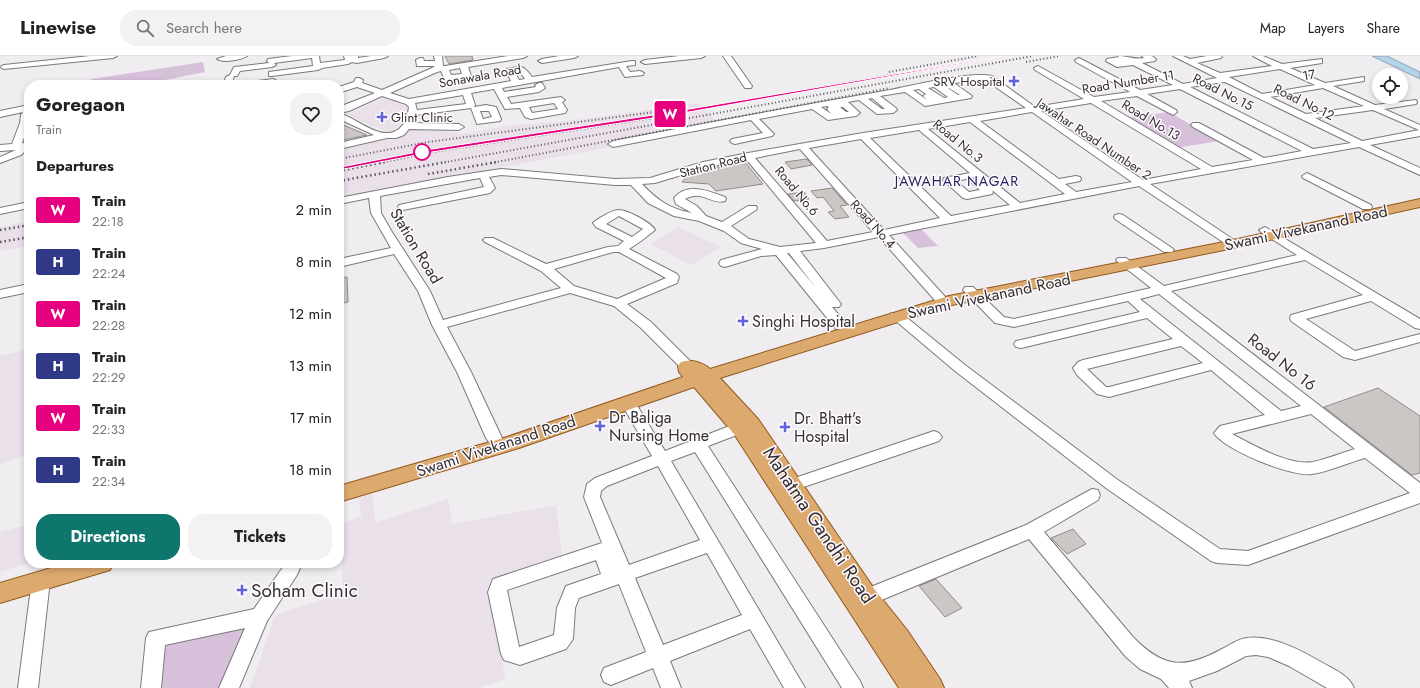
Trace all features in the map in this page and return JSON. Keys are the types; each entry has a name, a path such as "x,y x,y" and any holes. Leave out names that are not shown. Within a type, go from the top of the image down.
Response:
{"main road":[{"name":"Swami Vivekanand Road","path":"344,482 494,438 845,324 972,293 1224,242 1367,207 1420,196"},
{"name":"Swami Vivekanand Road","path":"1272,231 1420,203"},
{"name":"Swami Vivekanand Road","path":"1126,263 1168,250 1224,242"},
{"name":"Swami Vivekanand Road","path":"344,493 508,444 628,403 696,372 896,316 941,300"},
{"name":"Mahatma Gandhi Road","path":"696,372 746,426 920,687"},
{"path":"0,580 40,568"},
{"path":"0,592 84,568"}],"street":[{"path":"4,67 113,56"},
{"path":"222,57 239,56"},
{"path":"222,57 244,56 247,62 272,69 318,68"},
{"path":"234,78 272,69 310,56"},
{"path":"315,56 316,66 318,66 348,62 348,56"},
{"path":"354,56 356,61 384,56"},
{"path":"532,82 527,69 536,63 574,56"},
{"name":"Sonawala Road","path":"409,102 466,92 478,86 504,89 555,76 588,70 620,67 636,68 645,62 701,56"},
{"path":"727,56 748,86"},
{"path":"1133,61 1152,59 1146,56"},
{"name":"Road No.12","path":"1177,56 1420,172"},
{"path":"1189,62 1218,56"},
{"path":"1256,56 1420,128"},
{"path":"436,63 448,78 467,76 463,65 523,57 536,63 555,76"},
{"path":"420,60 420,64 436,63"},
{"path":"496,60 509,110"},
{"path":"1079,60 1173,112"},
{"name":"Road No.15","path":"1133,61 1311,152"},
{"name":"Road Number 11","path":"920,127 1182,86 1223,77 1319,61"},
{"path":"344,111 436,63"},
{"path":"620,67 628,75 636,68"},
{"name":"Road No.13","path":"1038,68 1210,170"},
{"path":"251,80 272,69"},
{"path":"522,69 532,82 541,88 539,89 504,89 510,71 522,69"},
{"name":"Jawahar Road Number 2","path":"940,85 980,77 987,78 1005,91 1004,93 1060,129 1086,149"},
{"name":"17","path":"1262,96 1361,79"},
{"path":"344,88 358,82 409,102 413,106 413,113 407,126 400,134 344,145"},
{"path":"504,89 532,82"},
{"path":"613,144 696,131 753,117 940,85 955,99 942,101 917,90"},
{"path":"504,89 520,94"},
{"path":"413,113 469,106 471,105 466,92"},
{"path":"863,99 880,112 893,110 876,97"},
{"path":"493,109 509,110 525,107 530,116 562,111 563,110 559,101"},
{"path":"1306,117 1413,102"},
{"name":"Jawahar Road Number 2","path":"1030,110 1224,242"},
{"path":"0,114 24,111"},
{"path":"344,114 384,136"},
{"path":"735,141 769,134 753,117"},
{"path":"972,119 1074,195"},
{"path":"1196,124 1262,161"},
{"path":"407,126 454,125"},
{"name":"Station Road","path":"494,438 464,372 439,325 424,291 376,213 374,194 483,174 513,172 552,177 635,183 651,181 706,164 802,146 920,127"},
{"name":"Road No.3","path":"920,127 973,175 990,188"},
{"path":"725,263 760,253 824,244 1138,183 1420,133"},
{"path":"0,160 18,153 23,146 24,134"},
{"path":"863,136 947,219"},
{"path":"0,148 23,146"},
{"name":"Road No.4","path":"802,146 941,300"},
{"name":"Road No.6","path":"748,156 824,244"},
{"path":"403,207 486,191 490,188 483,174"},
{"path":"973,175 948,180 967,196 988,192 990,188 1018,206"},
{"path":"1307,176 1367,207"},
{"path":"1057,182 1076,179"},
{"path":"1090,182 1101,190"},
{"path":"635,183 652,201 678,214 702,218 724,226 745,241 778,250 845,324"},
{"path":"702,218 693,208 680,202 679,198 688,192 695,190 721,199"},
{"path":"344,200 374,194"},
{"path":"0,211 24,206"},
{"path":"724,226 752,208"},
{"path":"1119,217 1168,250"},
{"path":"1272,231 1307,256 1420,325"},
{"path":"1272,231 1420,319"},
{"path":"489,240 545,268 570,289 618,303 646,325 696,372"},
{"path":"621,249 632,240"},
{"path":"545,268 612,249 621,249 673,277 673,280 618,303"},
{"path":"792,249 845,324"},
{"path":"344,262 398,250"},
{"path":"972,293 1000,320 1014,323 1307,256"},
{"name":"Road No 16","path":"1126,263 1420,492"},
{"path":"0,294 24,289"},
{"path":"439,325 570,289"},
{"path":"1374,296 1296,318 1348,354 1355,356 1420,338"},
{"path":"1130,297 1278,417"},
{"path":"1021,344 1056,337 1150,313"},
{"path":"896,316 967,373 1112,484 1217,556 1248,558 1420,496"},
{"path":"1184,341 1083,365 1080,368 1082,372 1102,391 1109,392 1214,365"},
{"path":"628,403 795,688"},
{"path":"1314,408 1225,430 1222,433 1227,438 1278,462 1302,468 1312,468 1368,451"},
{"path":"671,688 658,656 618,577 607,549 592,497 593,488 602,482 746,426"},
{"path":"787,486 934,437"},
{"path":"699,445 852,688"},
{"path":"862,600 1032,530 1092,495"},
{"path":"1032,530 1131,648 1178,682 1192,672 1213,664 1245,647 1255,647 1267,648 1312,667 1344,688"},
{"path":"607,549 499,585 497,592 511,654 520,656 559,643 563,639 566,608 572,592 711,544"},
{"path":"229,688 260,616 292,568"},
{"path":"28,688 41,580"},
{"path":"151,688 156,638 260,616"},
{"path":"611,675 754,619"}],"shaded area":[{"path":"203,62 205,72 165,80 91,80"},
{"path":"383,98 408,107 407,118 390,133 346,115"},
{"path":"698,103 719,124 610,147 344,197 344,147 400,136 413,126 461,134 506,126 575,120"},
{"path":"1169,112 1219,141 1176,148 1127,118"},
{"path":"24,222 24,247 0,251 0,227"},
{"path":"678,227 721,247 691,265 651,244"},
{"path":"919,227 938,246 918,248 902,232"},
{"path":"24,350 24,456 0,464 0,356"},
{"path":"373,494 375,523 448,499 452,524 556,505 562,555 536,563 532,569 491,582 505,679 478,688 250,688 275,615 343,593 342,568 344,568 344,523 361,516 359,498"},
{"path":"24,525 24,565 0,572 0,532"},
{"path":"245,627 221,688 161,688 164,646"}],"water":[{"path":"1372,56 1387,56 1420,72 1420,79 1408,73 1408,68 1397,68"}],"building":[{"path":"445,56 472,56 473,60 449,64"},
{"path":"344,125 367,135 344,140"},
{"path":"807,159 812,165 791,169 785,162"},
{"path":"744,161 763,184 716,191 709,184 682,182 689,174"},
{"path":"832,188 847,205 840,206 849,217 835,219 828,212 834,211 823,197 817,198 811,191"},
{"path":"804,192 809,199 794,201 788,194"},
{"path":"344,277 347,277 348,302 344,303"},
{"path":"1378,388 1420,416 1420,473 1412,475 1324,407"},
{"path":"1073,529 1086,544 1067,554 1051,538"},
{"path":"936,579 962,608 945,617 919,586"}],"railway":[{"path":"889,72 978,56"},
{"path":"441,163 1033,56"},
{"path":"1026,62 1059,56"},
{"path":"680,112 897,74"},
{"path":"491,163 890,88"},
{"path":"344,158 428,142 669,110"},
{"path":"382,163 433,152 686,113"},
{"path":"344,180 446,162"},
{"path":"428,174 497,162"},
{"path":"344,170 382,163"},
{"path":"0,230 24,226"},
{"path":"0,242 24,238"}],"train":[{"name":"W","path":"344,167 432,150 596,126 1000,56"}],"place":[{"name":"SRV Hospital","path":"1014,81"},
{"name":"Glint Clinic","path":"382,117"},
{"name":"Singhi Hospital","path":"743,321"},
{"name":"Dr Baliga Nursing Home","path":"600,426"},
{"name":"Dr. Bhatt's Hospital","path":"785,427"},
{"name":"Soham Clinic","path":"242,590"}],"district":[{"name":"JAWAHAR NAGAR","path":"957,181"}]}
